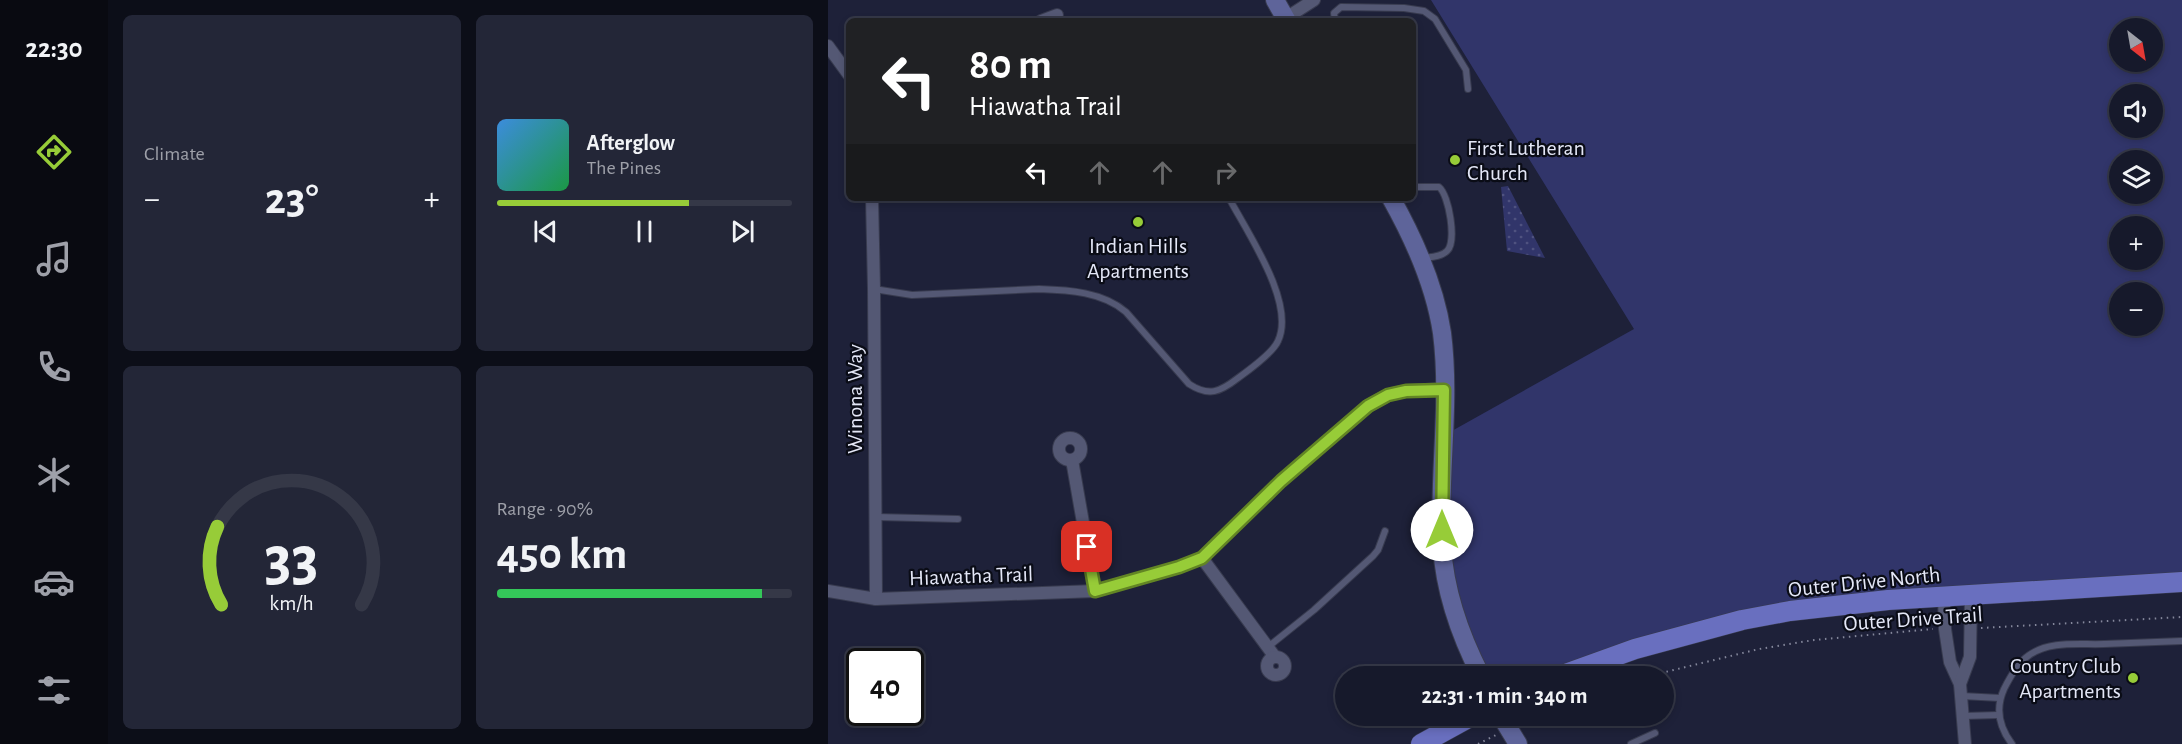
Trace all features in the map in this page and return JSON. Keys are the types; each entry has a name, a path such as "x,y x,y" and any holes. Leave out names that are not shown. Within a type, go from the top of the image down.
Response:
{"main road":[{"name":"Outer Drive North","path":"1588,666 1635,649 1742,620 1830,606 2182,582"},
{"path":"1421,744 1454,726"}],"street":[{"path":"1275,0 1285,18"},
{"path":"1287,18 1314,0"},
{"path":"1049,18 1057,15"},
{"path":"828,46 846,71"},
{"name":"Winona Way","path":"872,201 876,599"},
{"path":"1393,201 1412,235 1421,258 1442,332 1444,390 1442,548 1454,614 1463,641 1476,666"},
{"name":"Hiawatha Trail","path":"828,591 876,599 1095,591 1179,567 1202,558 1281,481 1368,406 1388,395 1406,391 1444,390"},
{"path":"1072,460 1095,591"},
{"path":"1202,558 1271,652"},
{"path":"1961,690 1970,657 1971,595"},
{"path":"1944,597 1945,629 1950,662 1961,690 1965,744"},
{"path":"1506,726 1518,744"}],"lane":[{"path":"1335,18 1334,13 1341,7 1404,8 1424,11 1435,19 1459,57 1466,70 1467,89"},
{"path":"1416,187 1439,187 1443,190 1447,198 1452,236 1447,251 1441,255 1421,258"},
{"path":"874,289 912,295 1039,289 1096,296 1117,304 1126,312 1189,384 1196,389 1208,392 1223,389 1278,342 1283,320 1279,298 1272,280 1231,201"},
{"path":"875,517 958,519"},
{"path":"1271,652 1373,556 1378,550 1385,531"},
{"path":"2012,744 2006,736 1998,715 2000,698 2015,670 2028,656 2043,648 2064,645 2182,641"},
{"path":"1961,690 2000,698"},
{"path":"1963,716 1998,715"},
{"path":"1631,744 1655,733"}],"path":[{"name":"Outer Drive Trail","path":"1971,629 2182,617"},
{"name":"Outer Drive Trail","path":"1674,670 1749,651 1814,640 1945,629"}],"shaded area":[{"path":"1431,0 2182,0 2182,581 1777,611 1587,666 1482,666 1456,595 1447,541 1450,432 1634,329"},
{"path":"1508,186 1545,258 1507,251 1501,187"}],"place":[{"name":"First Lutheran Church","path":"1455,160"},
{"name":"Indian Hills Apartments","path":"1138,222"},
{"name":"Country Club Apartments","path":"2133,678"}],"route":[{"path":"1087,547 1095,591 1179,567 1202,558 1281,481 1368,406 1388,395 1406,391 1444,390 1442,530"}]}
